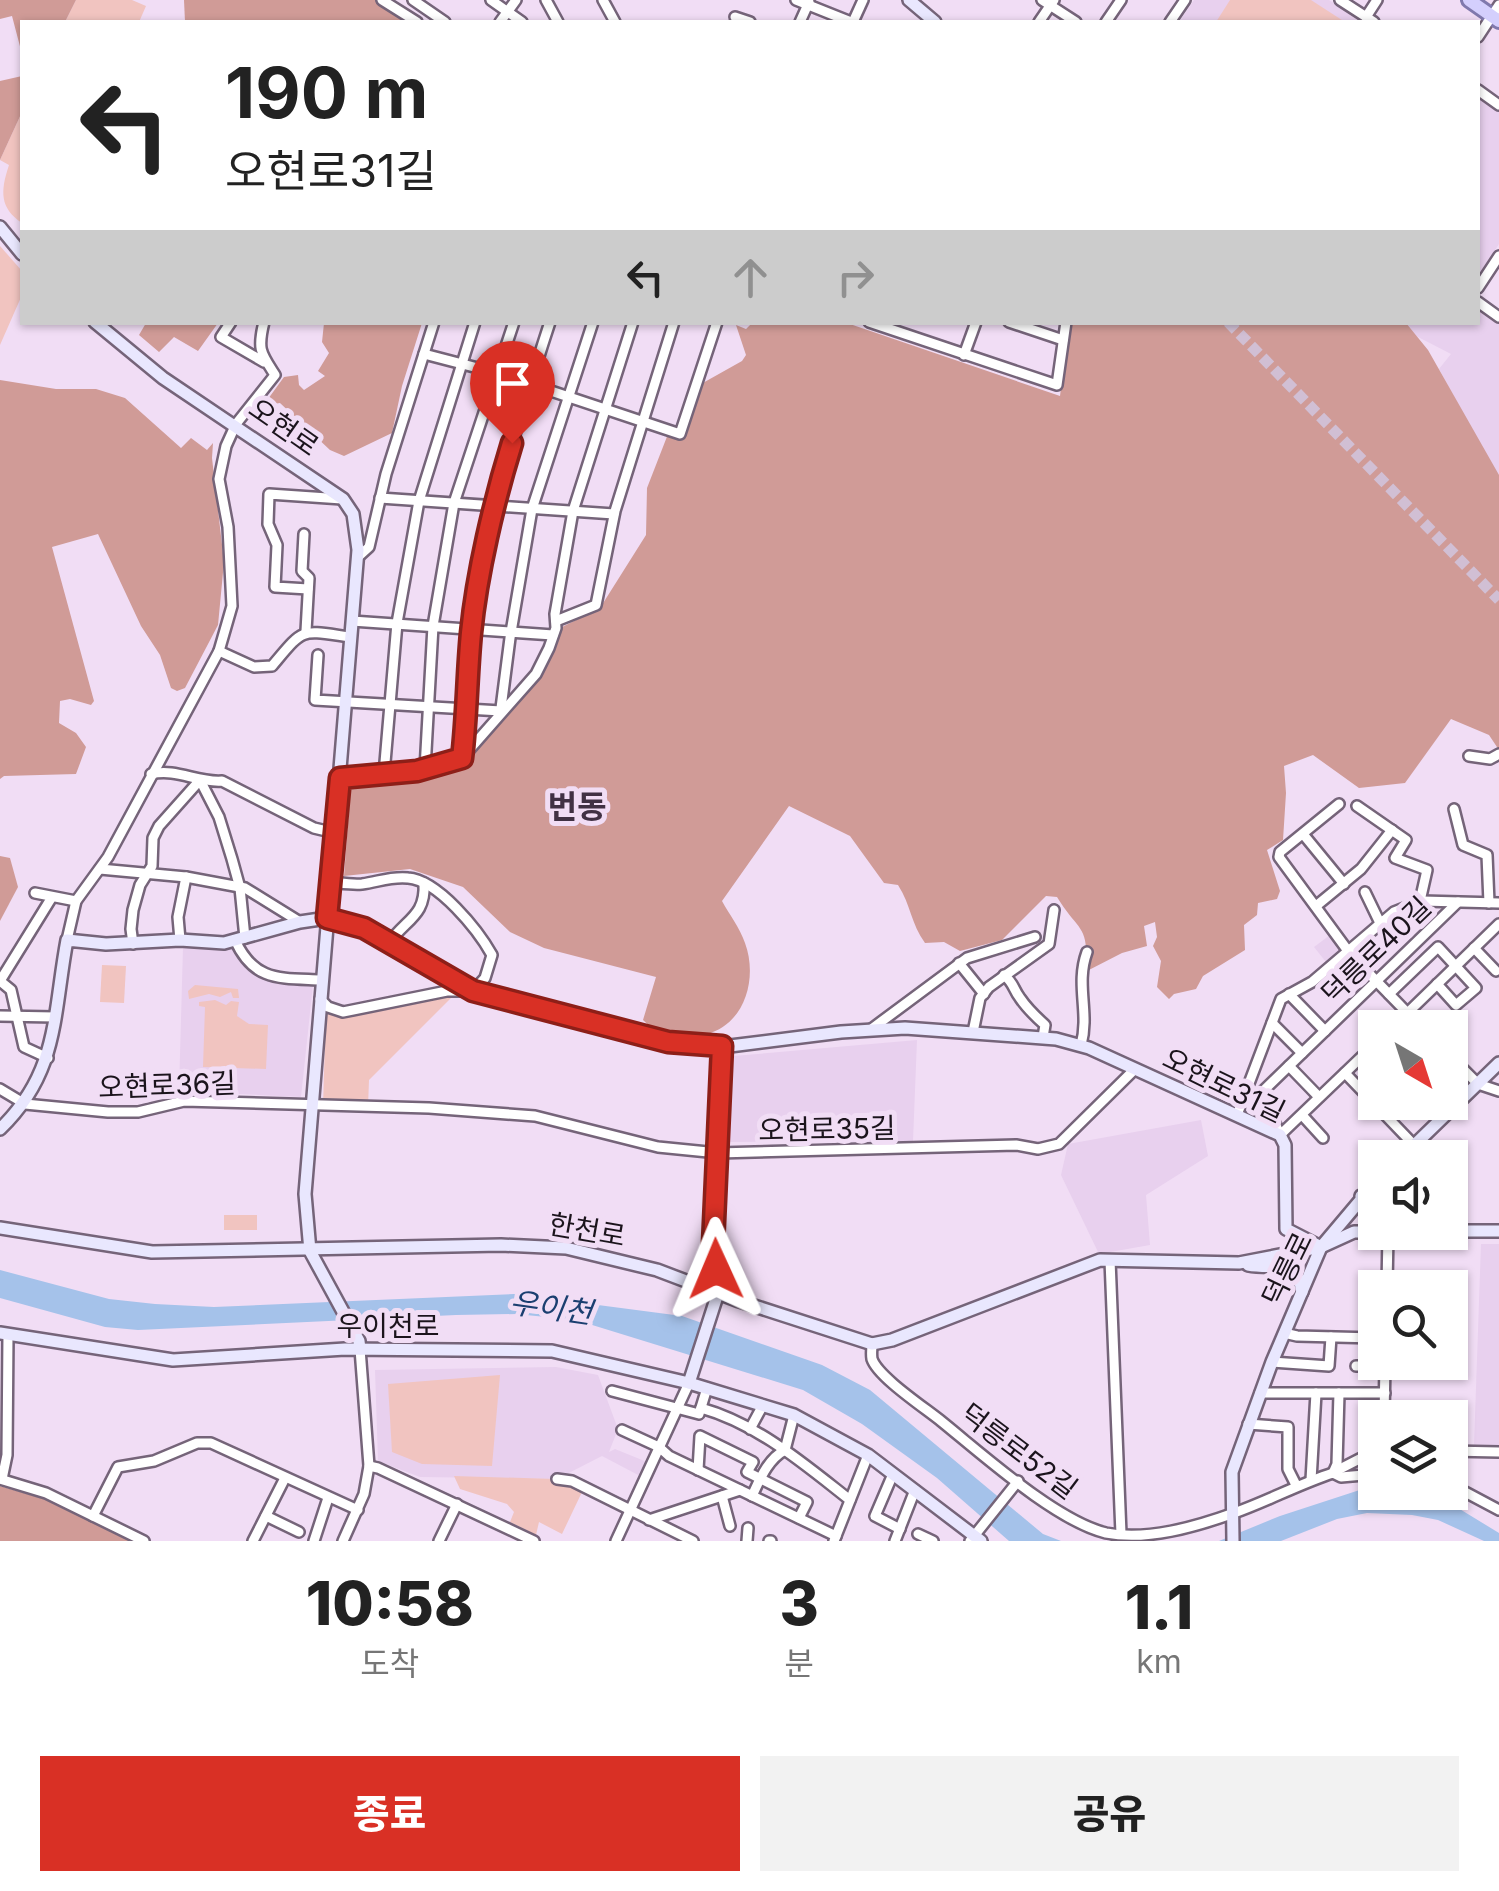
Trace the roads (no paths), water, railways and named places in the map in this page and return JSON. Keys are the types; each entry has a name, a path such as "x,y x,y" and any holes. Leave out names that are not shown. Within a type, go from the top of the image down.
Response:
{"main road":[{"path":"1469,0 1496,14"}],"street":[{"path":"382,0 414,20"},
{"path":"491,0 519,20"},
{"path":"502,20 516,0"},
{"path":"796,0 848,20"},
{"path":"909,0 933,20"},
{"path":"1340,0 1370,20 1377,0"},
{"path":"418,2 441,20"},
{"path":"1049,2 1073,20"},
{"path":"1480,34 1496,14"},
{"path":"735,17 744,20"},
{"path":"0,227 20,252"},
{"path":"1480,285 1499,256"},
{"name":"오현로","path":"99,325 164,378 343,499"},
{"path":"0,1129 25,1104 48,1058 76,902 100,869 220,651 232,606 228,527 219,479 226,446 236,424 276,375 264,362 221,337 229,325"},
{"path":"263,325 259,346 264,362"},
{"path":"358,557 369,547 380,498 433,325"},
{"path":"384,774 396,623 419,501 475,325"},
{"path":"425,769 433,626 454,504 513,325"},
{"path":"462,758 472,628 495,506 549,325"},
{"path":"501,711 532,509 592,325"},
{"path":"340,778 425,769 462,758 536,674 554,634 573,511 632,325"},
{"path":"556,621 596,605 614,514 673,325"},
{"path":"424,354 463,362 680,434 716,325"},
{"path":"878,325 1057,385 1066,325"},
{"path":"901,334 904,325"},
{"path":"964,356 975,325"},
{"path":"1025,325 1063,340"},
{"path":"308,589 275,587 277,545 268,524 268,494 343,499 353,514 358,557 304,1194 310,1251 360,1341 369,1466 358,1510 343,1541"},
{"path":"380,498 614,514"},
{"path":"302,572 304,534"},
{"path":"276,570 302,572 309,578 306,631"},
{"path":"352,620 554,634"},
{"path":"220,651 254,667 272,666 295,637 306,631 350,638"},
{"path":"318,655 315,700 501,711"},
{"path":"1469,756 1490,759 1499,754"},
{"path":"151,774 164,771 222,781 314,828 335,833"},
{"path":"133,944 133,910 154,856 153,838 158,826 200,780"},
{"path":"200,780 219,817 240,888 243,958 267,976 322,980"},
{"path":"1339,804 1280,852 1279,857 1349,950 1404,1010"},
{"path":"1316,906 1361,869 1392,830 1358,806"},
{"path":"1454,809 1464,845 1487,856 1494,903"},
{"name":"덕릉로40길","path":"1392,830 1406,840 1395,858 1427,870 1420,901"},
{"path":"1302,834 1344,884"},
{"path":"100,869 186,877 240,888 267,899 300,922"},
{"path":"180,940 178,917 186,877"},
{"path":"320,999 328,1007 343,1012 447,991 473,991 485,978 492,954 481,935 438,892 414,878 393,877 359,885 330,882"},
{"path":"388,942 418,913 425,900 424,884"},
{"name":"덕릉로40길","path":"1365,892 1380,923"},
{"path":"35,894 76,902"},
{"path":"48,1058 24,1047 11,990 0,981 52,897"},
{"name":"덕릉로40길","path":"1237,1115 1281,999 1312,982 1394,912 1420,901 1494,903"},
{"name":"덕릉로40길","path":"1280,1135 1262,1092 1458,902"},
{"path":"973,1032 984,994 1049,944 1054,910"},
{"path":"67,940 224,943 327,918"},
{"name":"오현로31길","path":"327,918 364,928 473,991 668,1042 722,1046 905,1028 1044,1037 1081,1044 1280,1135 1285,1145 1286,1229 1321,1247"},
{"path":"1410,1010 1498,928"},
{"path":"870,1030 959,963 987,950 1035,937"},
{"path":"1388,994 1438,947 1476,988 1456,1006 1437,984"},
{"path":"1474,948 1496,971"},
{"path":"1081,1044 1084,1033 1080,972 1088,952"},
{"path":"959,963 984,994"},
{"path":"1004,975 1045,1025 1044,1037"},
{"name":"덕릉로40길","path":"1289,994 1325,1031"},
{"path":"0,1016 54,1017"},
{"path":"1272,1024 1302,1053"},
{"path":"616,1541 678,1408 718,1293 713,1244 722,1046"},
{"path":"1280,1135 1358,1060"},
{"path":"1468,1091 1499,1064"},
{"path":"1289,1066 1319,1098"},
{"name":"오현로35길","path":"312,1106 429,1108 535,1116 658,1147 718,1153 1016,1145 1049,1148 1058,1144 1135,1068"},
{"path":"1345,1073 1358,1087"},
{"path":"1468,1074 1478,1084 1499,1091"},
{"path":"0,1089 25,1104"},
{"name":"오현로36길","path":"25,1104 108,1112 138,1112 182,1101 312,1106"},
{"path":"1302,1114 1323,1138"},
{"path":"1390,1120 1409,1140"},
{"path":"1418,1140 1435,1120"},
{"name":"덕릉로","path":"1232,1541 1232,1472 1248,1424 1321,1247 1358,1200"},
{"name":"한천로","path":"0,1228 152,1252 558,1246 618,1258 872,1344"},
{"path":"1468,1231 1499,1230"},
{"path":"1239,1262 1321,1247 1358,1232"},
{"path":"872,1344 892,1340 1100,1260 1239,1262 1292,1269 1300,1279 1302,1292"},
{"path":"1110,1260 1121,1534"},
{"name":"덕릉로","path":"1284,1332 1358,1338"},
{"name":"우이천로","path":"1,1479 7,1454 4,1334 173,1360 360,1349 552,1351 691,1376 706,1388 794,1415 868,1455 975,1539"},
{"path":"1272,1362 1329,1366 1331,1337"},
{"name":"덕릉로52길","path":"872,1344 872,1360 886,1376 1049,1506 1105,1532 1167,1532 1231,1518 1296,1485 1334,1472"},
{"path":"1384,1380 1384,1400"},
{"path":"700,1411 706,1388"},
{"path":"612,1391 678,1408 722,1414 785,1450 850,1500"},
{"path":"1260,1393 1384,1393"},
{"path":"1312,1480 1316,1393"},
{"path":"1334,1472 1339,1393"},
{"path":"750,1429 763,1406"},
{"path":"785,1450 794,1415"},
{"path":"1248,1424 1288,1426 1288,1469 1296,1485"},
{"path":"622,1430 835,1538 868,1455"},
{"path":"698,1470 700,1436 753,1462 747,1472 807,1502 799,1518"},
{"path":"93,1516 118,1466 154,1461 197,1442 211,1443 358,1510"},
{"path":"752,1496 760,1478 778,1453 785,1450"},
{"path":"1468,1451 1499,1452"},
{"path":"1334,1472 1358,1459"},
{"path":"369,1466 529,1540"},
{"path":"1334,1472 1341,1477 1358,1476"},
{"path":"893,1474 874,1516 900,1529"},
{"path":"254,1541 285,1478"},
{"path":"1,1479 46,1493 144,1541"},
{"path":"556,1479 572,1480 676,1538 692,1541"},
{"path":"975,1539 1018,1481"},
{"path":"648,1520 740,1490"},
{"path":"895,1541 915,1490"},
{"path":"1468,1494 1499,1510"},
{"path":"722,1496 730,1526"},
{"path":"314,1541 328,1498"},
{"path":"440,1541 457,1504"},
{"path":"266,1516 299,1532"},
{"path":"747,1541 748,1528"},
{"path":"918,1534 933,1541"}],"water":[{"name":"우이천","path":"0,1270 109,1299 155,1304 214,1307 514,1294 682,1316 822,1365 870,1390 1043,1534 1061,1541 1009,1541 937,1478 862,1424 803,1390 576,1320 516,1314 456,1315 138,1330 105,1327 0,1298"},
{"path":"1358,1491 1358,1510 1461,1510 1499,1533 1499,1541 1484,1541 1438,1520 1367,1513 1337,1519 1281,1541 1219,1541"}],"tunnel":[{"path":"1231,325 1499,600"}],"district":[{"name":"번동","path":"577,806"}]}
